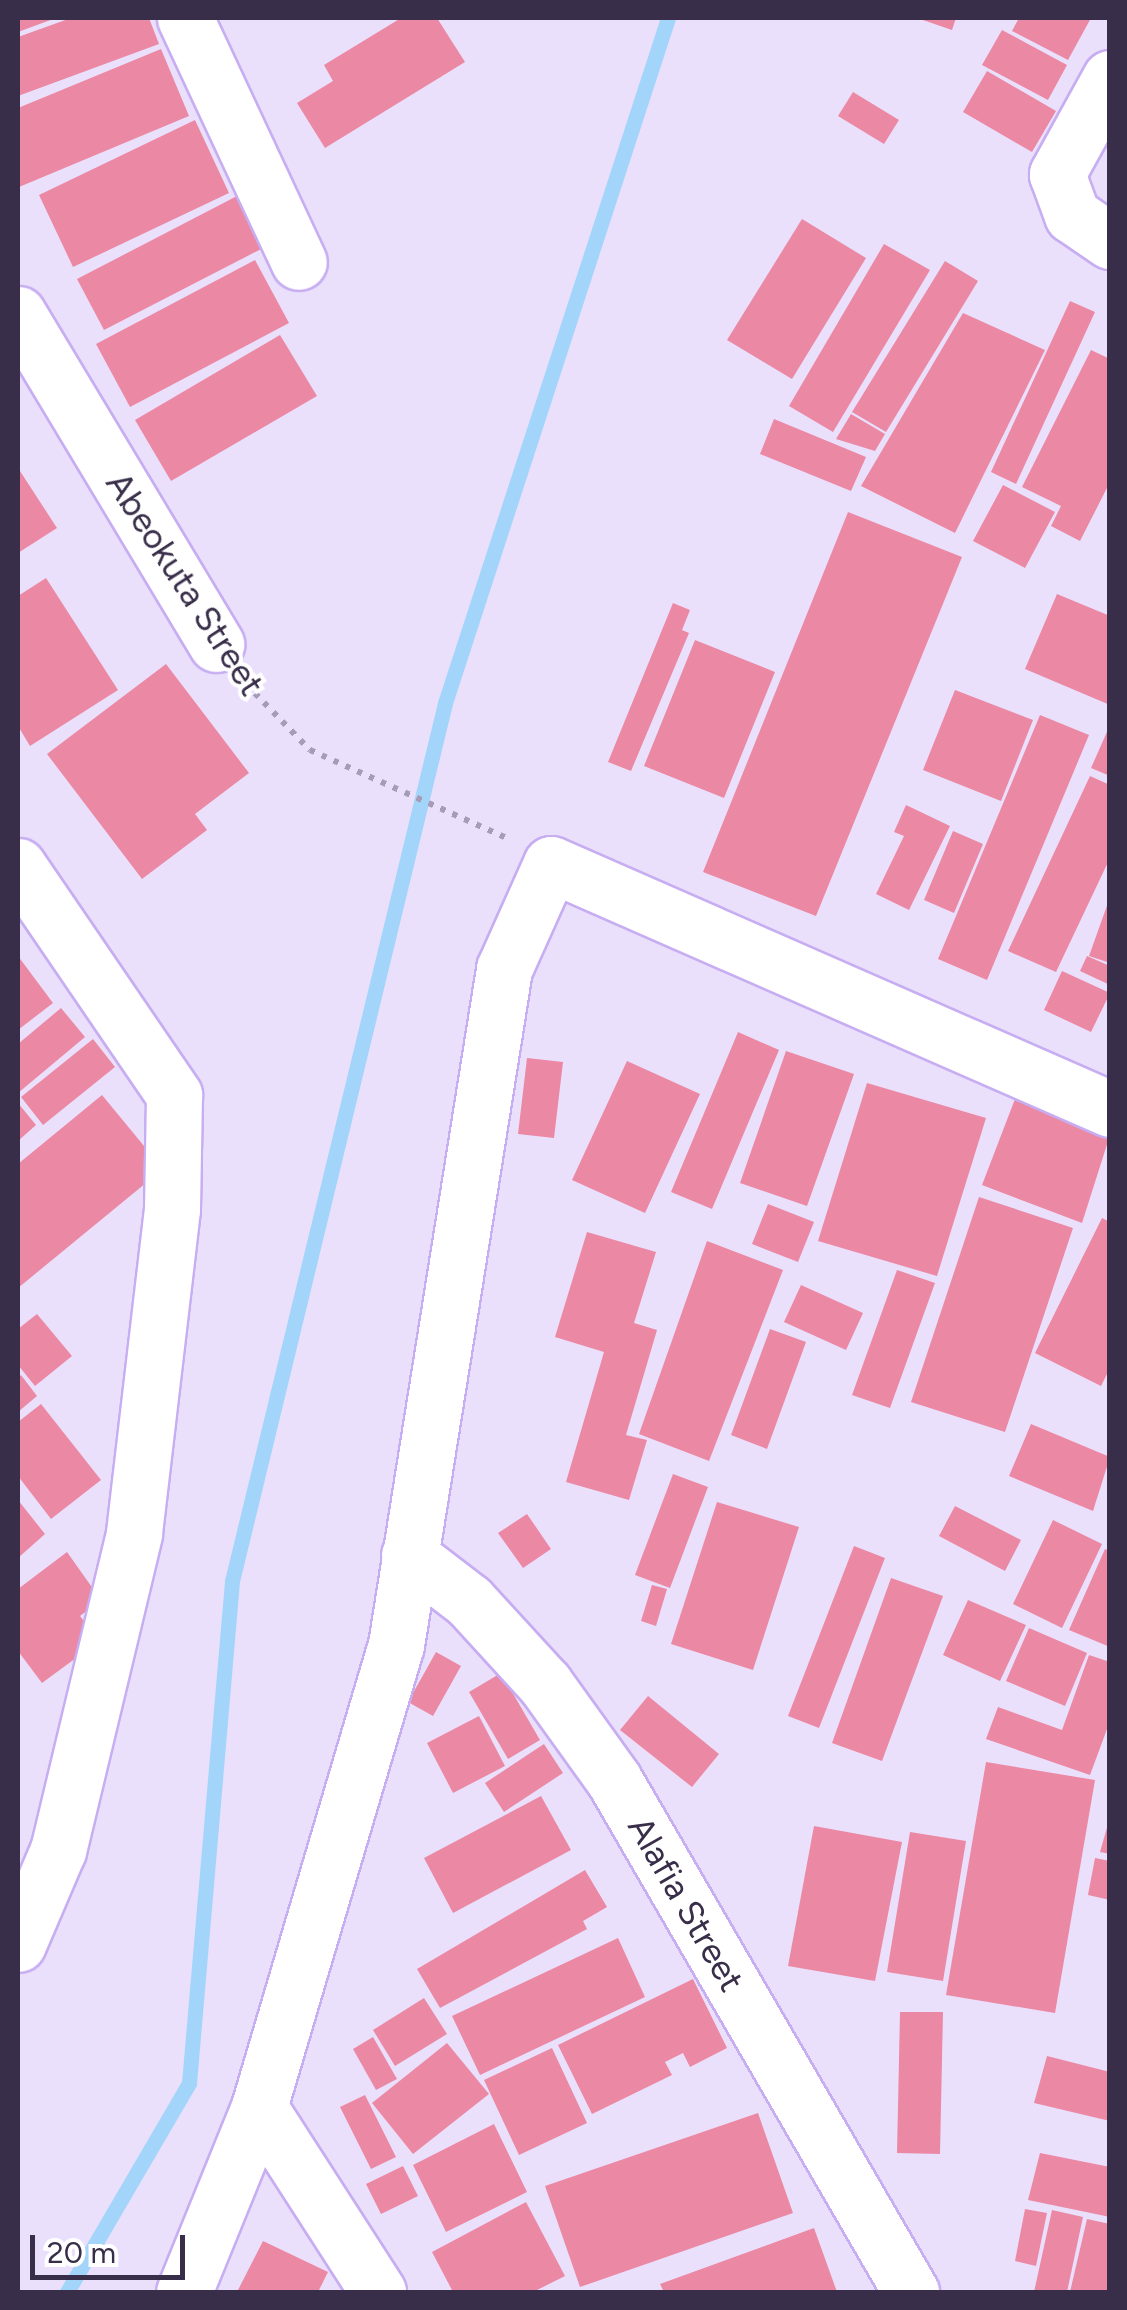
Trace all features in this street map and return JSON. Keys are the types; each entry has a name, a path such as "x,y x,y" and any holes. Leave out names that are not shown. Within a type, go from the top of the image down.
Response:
{"street":[{"path":"185,18 298,262"},
{"path":"1110,78 1057,174 1072,216 1110,240"},
{"name":"Abeokuta Street","path":"18,314 216,644"},
{"path":"184,2292 260,2106 396,1645 504,969 551,864 1110,1108"},
{"path":"18,866 174,1096 172,1209 134,1534 38,1841 18,1944"},
{"name":"Alafia Street","path":"410,1555 469,1600 546,1684 614,1780 911,2292"},
{"path":"260,2106 378,2292"}],"path":[{"name":"Abeokuta Street","path":"216,644 310,750 520,844"}],"building":[{"path":"18,18 56,18 18,32"},
{"path":"71,18 149,18 159,44 18,96 18,37"},
{"path":"401,18 437,18 465,62 325,148 297,103 333,81 324,65"},
{"path":"917,18 956,18 952,30"},
{"path":"1019,18 1091,18 1068,60 1012,31"},
{"path":"1002,30 1067,65 1048,100 982,65"},
{"path":"161,49 189,116 19,187 18,108"},
{"path":"987,71 1056,111 1032,152 963,112"},
{"path":"853,92 899,120 884,144 838,116"},
{"path":"195,120 229,193 73,267 39,195"},
{"path":"237,196 263,248 104,330 77,279"},
{"path":"802,219 866,258 792,379 727,340"},
{"path":"884,244 930,270 833,432 789,406"},
{"path":"255,260 289,323 130,407 96,344"},
{"path":"945,261 978,281 886,432 852,412"},
{"path":"1070,301 1095,312 1016,484 991,472"},
{"path":"963,313 1045,350 955,533 861,486"},
{"path":"280,335 317,396 171,481 135,420"},
{"path":"1091,350 1110,359 1110,482 1080,541 1051,526 1061,506 1022,487"},
{"path":"851,414 885,434 875,451 836,439"},
{"path":"774,419 866,457 851,491 760,454"},
{"path":"18,468 57,528 18,553"},
{"path":"1003,485 1055,512 1025,568 973,541"},
{"path":"848,512 962,557 816,916 703,872"},
{"path":"46,578 118,690 30,746 18,726 18,596"},
{"path":"1057,594 1110,616 1110,705 1025,669"},
{"path":"673,603 690,610 682,630 689,633 631,771 608,762"},
{"path":"695,640 775,672 724,798 644,766"},
{"path":"166,664 249,773 195,814 207,830 142,879 47,754"},
{"path":"955,690 1033,720 1001,801 923,770"},
{"path":"1040,715 1089,735 987,980 938,959"},
{"path":"1110,725 1110,776 1091,768"},
{"path":"1090,776 1110,785 1110,858 1056,972 1008,951"},
{"path":"906,805 950,826 909,910 876,894 904,836 894,832"},
{"path":"953,831 983,844 954,913 924,900"},
{"path":"1110,900 1110,963 1089,956"},
{"path":"18,956 53,1003 18,1030"},
{"path":"1087,956 1110,966 1110,985 1080,971"},
{"path":"1062,971 1110,993 1091,1032 1044,1010"},
{"path":"61,1008 85,1037 18,1093 18,1044"},
{"path":"738,1032 779,1050 712,1209 671,1192"},
{"path":"93,1039 115,1067 43,1125 21,1097"},
{"path":"786,1051 854,1074 807,1206 740,1183"},
{"path":"527,1058 563,1062 554,1138 518,1134"},
{"path":"627,1061 700,1094 645,1213 572,1180"},
{"path":"867,1083 986,1118 937,1276 818,1241"},
{"path":"102,1095 163,1169 18,1288 18,1164"},
{"path":"1015,1099 1110,1135 1082,1223 982,1185"},
{"path":"18,1103 36,1125 18,1141"},
{"path":"979,1197 1073,1228 1005,1432 911,1402"},
{"path":"768,1204 814,1222 798,1262 752,1244"},
{"path":"1102,1218 1110,1222 1110,1368 1101,1386 1035,1353"},
{"path":"587,1232 656,1252 634,1323 657,1330 626,1435 647,1440 629,1500 566,1482 604,1352 555,1337"},
{"path":"707,1241 783,1270 709,1461 639,1434"},
{"path":"897,1270 935,1283 890,1408 852,1395"},
{"path":"801,1285 863,1313 846,1350 784,1322"},
{"path":"37,1314 72,1356 35,1386 18,1365 18,1329"},
{"path":"770,1329 806,1342 767,1449 731,1435"},
{"path":"21,1375 37,1396 18,1412 18,1378"},
{"path":"41,1404 101,1480 51,1519 18,1476 18,1422"},
{"path":"1031,1424 1110,1457 1093,1511 1009,1476"},
{"path":"673,1474 708,1487 670,1588 635,1575"},
{"path":"18,1500 45,1534 18,1558"},
{"path":"717,1502 799,1527 753,1670 671,1644"},
{"path":"955,1506 1021,1540 1005,1571 939,1536"},
{"path":"527,1514 551,1549 523,1568 498,1533"},
{"path":"1053,1520 1102,1544 1062,1628 1013,1604"},
{"path":"854,1546 885,1558 819,1728 788,1716"},
{"path":"1105,1549 1110,1551 1110,1647 1069,1630"},
{"path":"67,1552 101,1600 80,1616 99,1641 42,1683 18,1651 18,1589"},
{"path":"891,1578 943,1596 882,1761 832,1743"},
{"path":"652,1585 667,1589 656,1626 641,1621"},
{"path":"968,1600 1026,1625 1000,1681 943,1655"},
{"path":"1029,1628 1087,1653 1065,1706 1006,1681"},
{"path":"436,1652 461,1666 433,1716 408,1702"},
{"path":"1089,1655 1110,1662 1110,1721 1090,1775 986,1739 998,1707 1062,1730"},
{"path":"501,1673 540,1740 508,1759 469,1692"},
{"path":"648,1696 719,1754 692,1787 620,1730"},
{"path":"479,1716 505,1766 453,1793 427,1743"},
{"path":"544,1744 563,1773 504,1812 485,1783"},
{"path":"986,1762 1095,1780 1055,2013 946,1995"},
{"path":"541,1796 571,1850 453,1913 424,1858"},
{"path":"1110,1817 1110,1854 1100,1852"},
{"path":"814,1826 902,1842 875,1981 788,1966"},
{"path":"910,1832 966,1841 943,1981 887,1972"},
{"path":"1095,1858 1110,1861 1110,1900 1088,1895"},
{"path":"585,1870 607,1907 583,1921 587,1929 440,2008 417,1969"},
{"path":"618,1938 645,1997 480,2075 452,2016"},
{"path":"693,1979 727,2048 690,2067 683,2053 665,2062 672,2075 592,2114 558,2045"},
{"path":"424,1998 447,2034 395,2066 373,2030"},
{"path":"900,2012 943,2012 940,2154 897,2153"},
{"path":"373,2037 397,2079 376,2090 353,2049"},
{"path":"447,2043 489,2094 413,2154 372,2103"},
{"path":"552,2048 587,2123 519,2155 484,2080"},
{"path":"1047,2056 1110,2072 1110,2121 1034,2103"},
{"path":"365,2095 396,2157 371,2169 340,2107"},
{"path":"758,2113 793,2213 580,2287 545,2186"},
{"path":"494,2124 527,2192 446,2232 413,2165"},
{"path":"1040,2153 1110,2167 1110,2217 1028,2200"},
{"path":"403,2166 418,2196 381,2214 366,2184"},
{"path":"526,2202 565,2276 533,2292 453,2292 432,2252"},
{"path":"1025,2209 1047,2213 1036,2266 1015,2261"},
{"path":"1052,2210 1083,2217 1067,2292 1034,2292"},
{"path":"1087,2219 1110,2224 1110,2292 1070,2292"},
{"path":"814,2228 837,2292 664,2292 660,2284"},
{"path":"263,2241 328,2272 318,2292 237,2292"}],"waterway":[{"path":"67,2292 189,2083 232,1581 445,703 668,18"}]}
